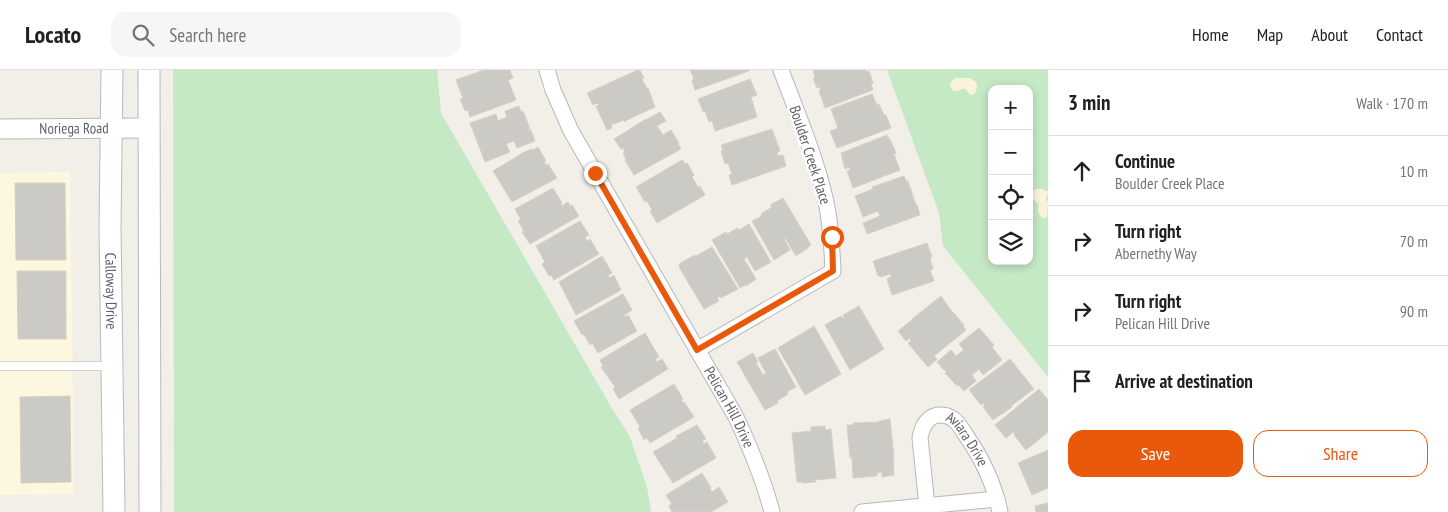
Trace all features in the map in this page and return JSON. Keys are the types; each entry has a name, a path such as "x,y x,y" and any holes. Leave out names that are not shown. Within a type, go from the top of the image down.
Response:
{"main road":[{"name":"Calloway Drive","path":"112,70 110,227 114,512"},
{"path":"149,70 150,512"}],"street":[{"name":"Pelican Hill Drive","path":"547,70 553,90 571,131 736,417 752,449 765,483 772,512"},
{"name":"Boulder Creek Place","path":"697,350 833,271 832,237 826,203 817,169 781,70"},
{"name":"Noriega Road","path":"0,129 149,128"},
{"name":"Aviara Drive","path":"927,506 920,438 922,428 927,420 935,416 944,415 953,418 960,425 975,448 987,472 998,506"},
{"path":"862,512 927,506 998,506"}],"lane":[{"path":"0,366 112,366"}],"shaded area":[{"path":"70,172 74,494 0,495 0,173"}],"green space":[{"path":"173,70 437,70 441,113 630,437 647,487 651,512 174,512"},
{"path":"887,70 1048,70 1048,377 943,246 939,213"}],"sand":[{"path":"956,78 970,78 976,82 976,92 972,95 966,89 953,91 950,84"},
{"path":"1042,189 1048,192 1046,199 1048,203 1047,217 1044,218 1039,214 1039,205 1033,198 1033,190"}],"building":[{"path":"484,70 510,70 513,78 508,80 516,100 470,117 468,110 465,111 460,99 463,98 456,80"},
{"path":"640,70 644,78 642,79 648,88 655,107 625,122 624,120 611,125 612,128 607,130 596,106 599,105 597,103 593,105 587,93"},
{"path":"690,70 749,71 695,90 692,80 694,79"},
{"path":"813,70 869,71 873,90 825,108 819,91 821,90 819,87 817,88 813,78 815,77"},
{"path":"750,79 757,95 751,97 757,117 715,131 712,121 709,122 698,99"},
{"path":"872,94 877,105 879,104 884,115 886,115 891,128 837,148 830,131 838,128 831,109"},
{"path":"519,106 530,129 528,130 531,130 535,141 517,148 514,141 506,144 510,152 485,162 470,123 496,114 498,121 507,117 505,111"},
{"path":"660,112 666,121 657,126 663,135 671,130 681,149 634,175 625,160 623,148 621,149 614,139"},
{"path":"772,129 780,151 777,152 778,156 783,155 786,166 732,185 729,175 732,174 728,163 725,164 721,145"},
{"path":"887,135 896,153 894,154 900,170 853,188 847,171 850,170 849,167 845,169 841,153"},
{"path":"538,147 546,161 544,162 546,165 548,164 557,178 512,202 493,171 526,151"},
{"path":"682,160 685,164 687,163 694,175 692,177 705,195 657,223 647,201 645,202 636,187"},
{"path":"904,176 906,181 908,181 920,215 867,234 863,223 880,216 878,211 863,217 855,196 873,189 872,187"},
{"path":"15,183 65,183 66,260 16,260"},
{"path":"553,188 562,206 568,202 579,216 530,244 522,232 524,231 518,221 521,220 515,209"},
{"path":"783,198 811,245 796,256 785,238 790,250 774,260 752,221 762,216 761,214 772,207 770,205"},
{"path":"580,221 589,235 585,237 587,241 590,239 599,254 554,280 551,275 549,276 542,264 545,262 536,246"},
{"path":"749,224 771,262 755,271 747,257 744,259 756,279 740,288 712,240 726,232 727,234 738,228 739,230"},
{"path":"927,243 932,257 930,258 933,269 930,270 934,281 892,295 887,279 891,277 890,274 878,276 873,261"},
{"path":"712,247 738,289 721,298 720,296 717,298 719,301 704,309 679,264"},
{"path":"602,256 612,273 608,275 610,278 614,275 621,290 576,315 559,282"},
{"path":"17,271 66,271 66,339 18,339"},
{"path":"623,294 632,310 624,315 625,317 628,315 637,331 598,353 592,343 590,345 584,334 582,335 574,321"},
{"path":"941,296 966,330 934,356 937,359 928,367 908,343 911,341 909,338 906,341 898,331"},
{"path":"859,306 884,349 850,370 825,325 841,316 843,319 843,315"},
{"path":"814,326 841,374 805,395 778,348"},
{"path":"979,328 994,345 992,347 1002,360 983,375 979,369 972,375 976,381 964,391 959,385 957,386 945,373 947,371 937,362 951,350 956,356 964,350 959,344"},
{"path":"645,333 659,357 655,359 657,362 662,359 668,369 619,399 613,389 615,387 601,367 603,366 600,360"},
{"path":"775,349 796,387 787,392 788,394 777,401 778,403 765,410 737,362 753,353 763,375 766,373 758,358"},
{"path":"1010,359 1034,389 993,420 983,407 984,403 981,405 969,390"},
{"path":"674,384 683,399 681,400 694,417 650,443 647,438 644,440 638,428 640,427 630,410"},
{"path":"1039,389 1048,400 1048,432 1026,450 1013,432 1006,438 995,425"},
{"path":"70,396 71,482 21,483 20,397"},
{"path":"890,419 894,475 882,477 882,472 877,473 877,476 853,478 847,425"},
{"path":"697,425 706,439 702,441 704,444 707,442 716,458 673,483 653,452 677,438 676,436"},
{"path":"825,426 825,430 831,429 836,478 815,480 816,482 797,482 792,433 811,431 811,427"},
{"path":"1048,450 1048,488 1032,495 1018,463"},
{"path":"702,473 712,492 719,487 728,502 711,512 672,512 669,506 672,504 666,495"},
{"path":"1048,503 1048,512 1036,512 1035,506"}],"route":[{"path":"595,173 697,350 833,271 832,237"}]}
